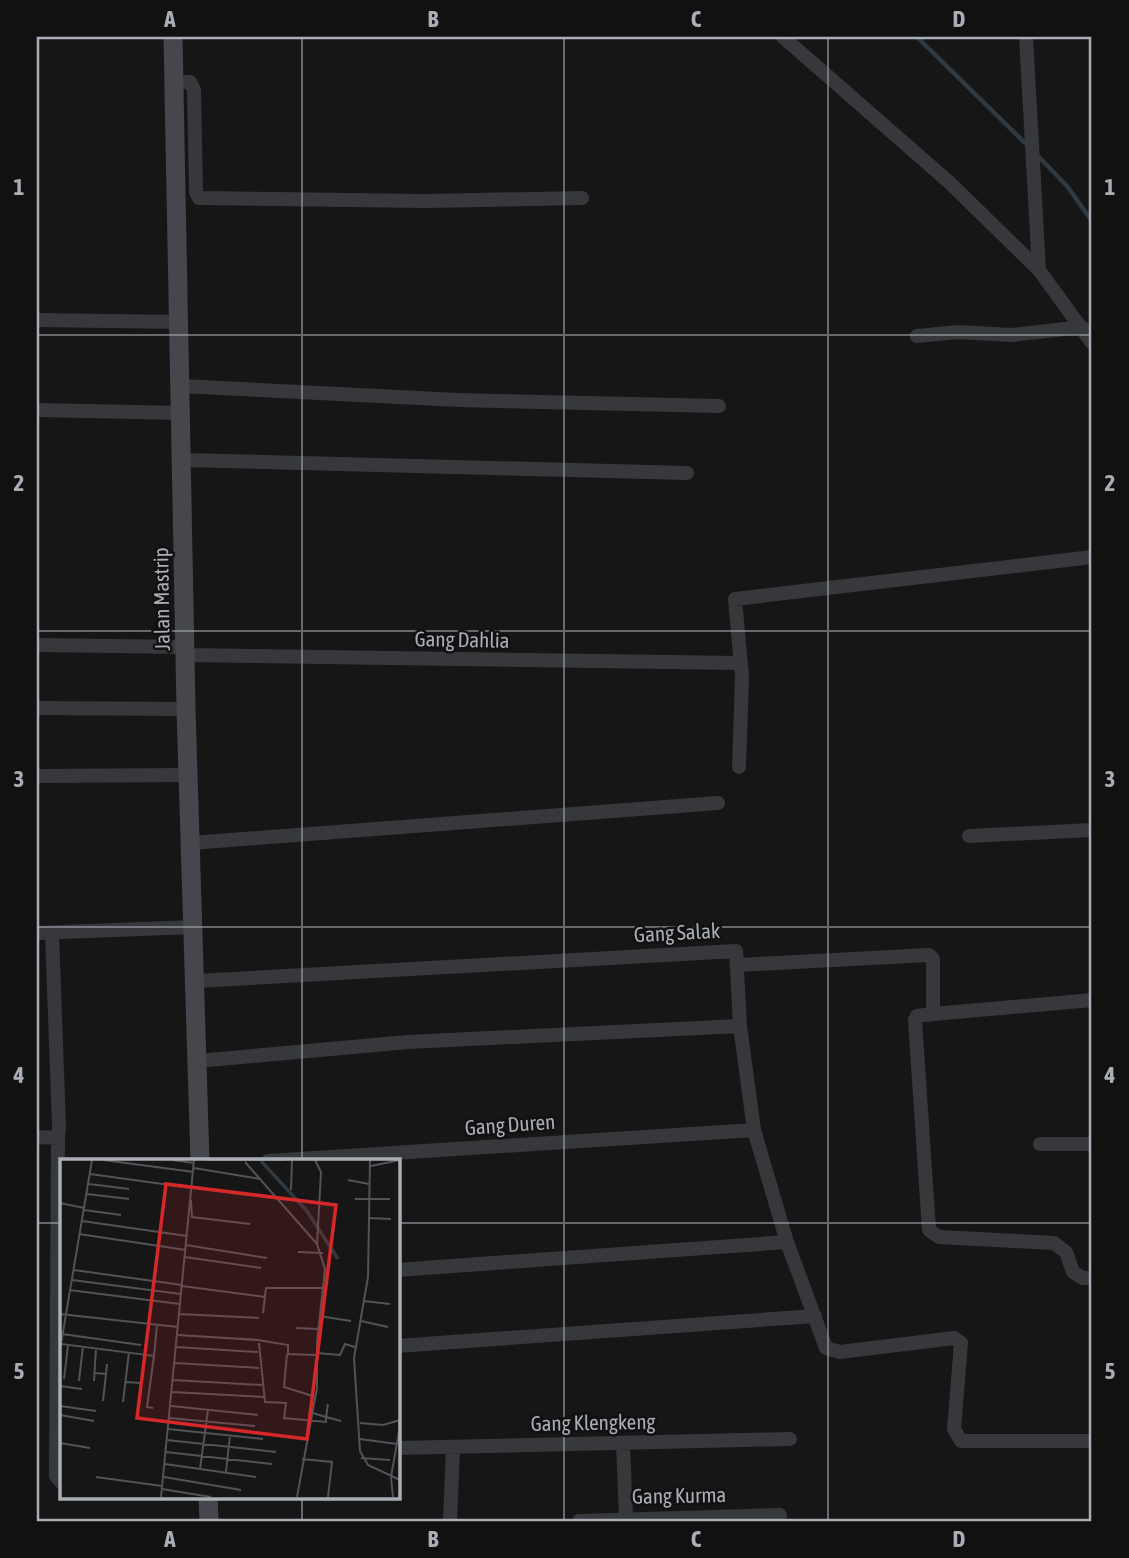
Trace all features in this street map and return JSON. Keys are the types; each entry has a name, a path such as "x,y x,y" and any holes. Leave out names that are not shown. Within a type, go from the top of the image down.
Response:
{"main road":[{"name":"Jalan Mastrip","path":"173,37 174,82 186,192 180,322 186,709 197,981 200,1159"},
{"path":"208,1498 209,1521"}],"street":[{"path":"783,37 950,183 1039,270 1092,344"},
{"path":"1026,37 1039,270"},
{"path":"186,192 199,198 425,201 582,198"},
{"path":"37,320 180,322"},
{"path":"917,336 958,331 1011,335 1082,327"},
{"path":"181,386 458,400 719,406"},
{"path":"37,410 182,413"},
{"path":"184,460 687,473"},
{"path":"739,767 742,677 738,663 735,604 739,598 899,582 1092,557"},
{"name":"Gang Dahlia","path":"37,645 715,665 738,663"},
{"path":"37,708 186,709"},
{"path":"37,776 189,775"},
{"path":"191,844 718,803"},
{"path":"969,836 1092,830"},
{"path":"60,1481 56,1476 58,1138 44,933 193,928"},
{"name":"Gang Salak","path":"197,981 729,950 736,951 738,965 929,955 933,959 933,1014"},
{"path":"738,965 740,1026 754,1130 787,1242 826,1348 831,1352 954,1338 960,1341 954,1429 961,1441 1092,1441"},
{"path":"1092,1000 933,1014 917,1016 915,1020 929,1230 939,1237 1055,1244 1066,1252 1073,1272 1083,1278 1092,1278"},
{"path":"197,1061 408,1042 740,1026"},
{"name":"Gang Duren","path":"299,1159 754,1130"},
{"path":"37,1137 58,1138"},
{"path":"1040,1144 1092,1144"},
{"path":"399,1270 787,1242"},
{"path":"399,1346 815,1316"},
{"name":"Gang Klengkeng","path":"399,1448 790,1439"},
{"path":"623,1444 626,1518"},
{"path":"450,1521 453,1448"},
{"name":"Gang Kurma","path":"579,1521 780,1515"}],"waterway":[{"path":"917,37 1028,146"},
{"path":"1037,155 1067,186 1092,221"}]}
